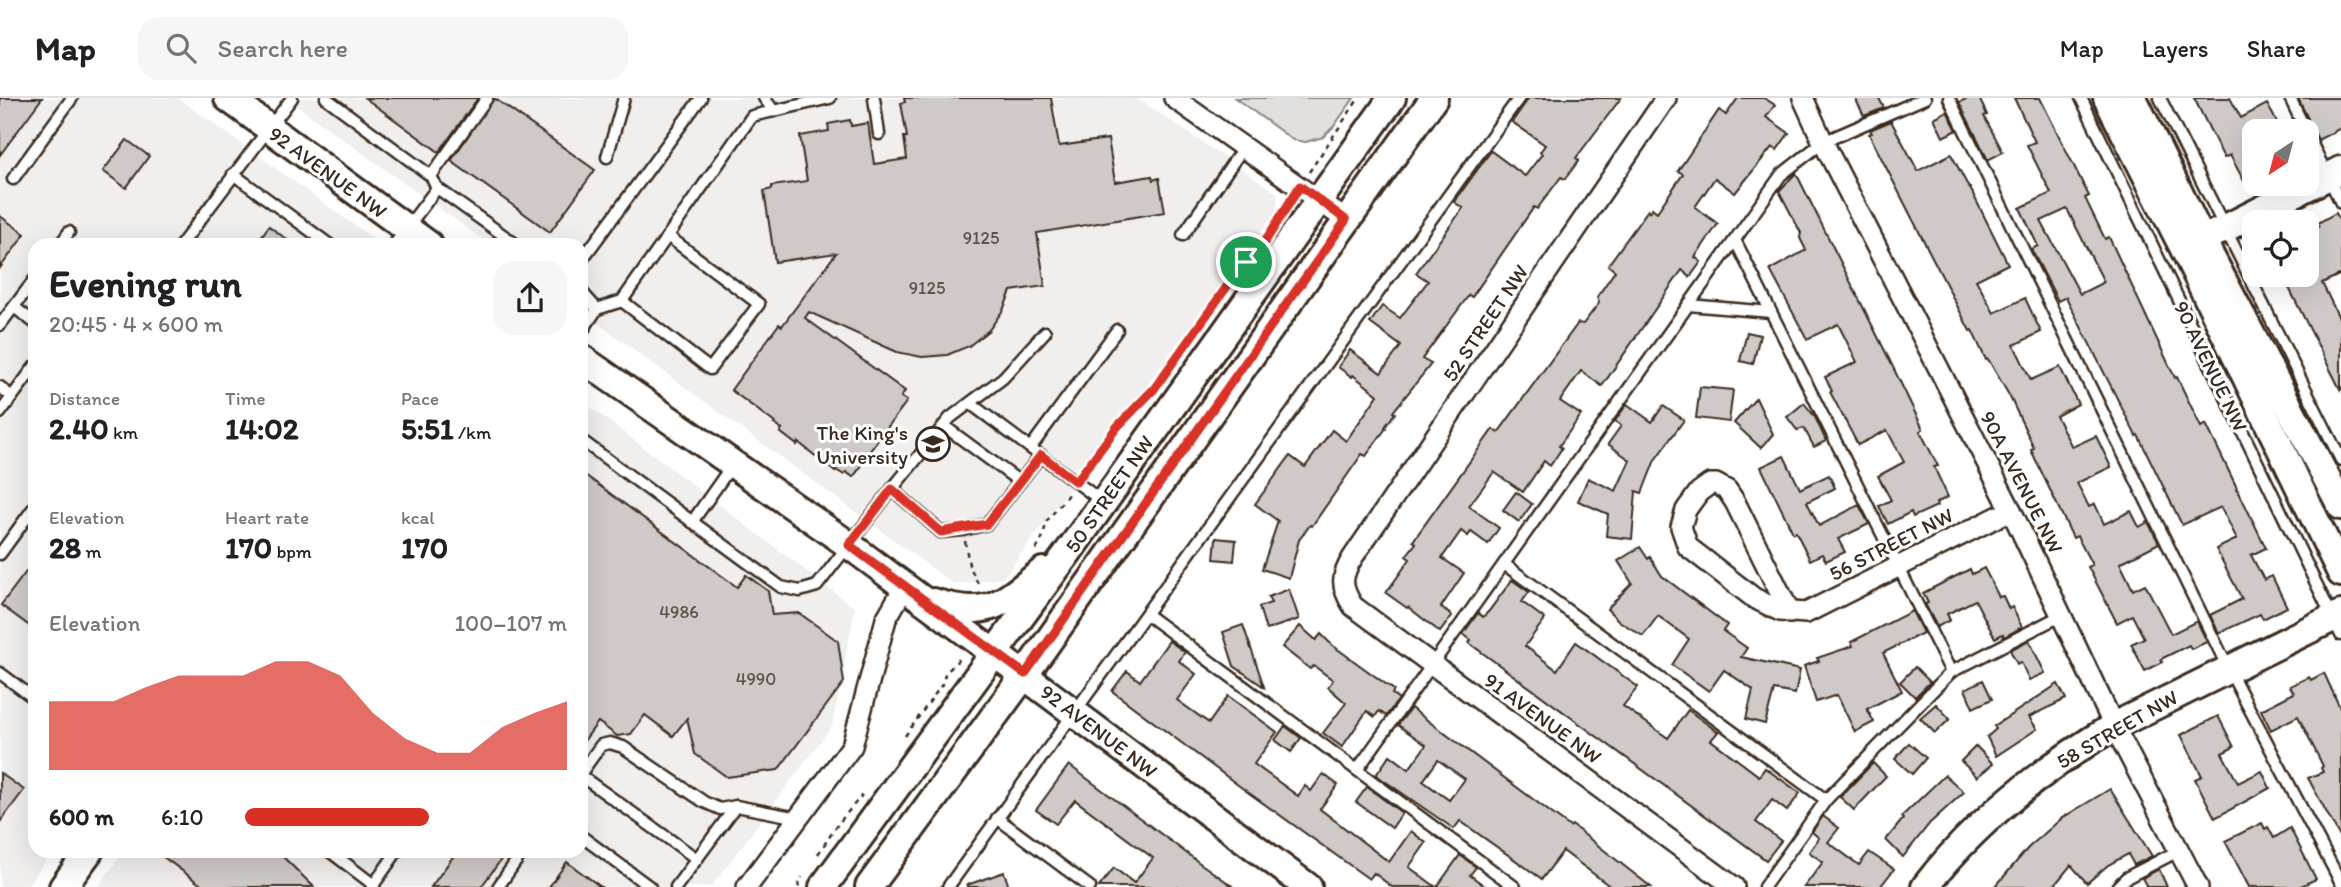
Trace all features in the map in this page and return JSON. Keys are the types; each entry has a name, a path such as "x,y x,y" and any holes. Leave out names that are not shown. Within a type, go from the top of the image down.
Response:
{"main road":[{"name":"92 AVENUE NW","path":"228,98 268,127 401,237"},
{"name":"50 STREET NW","path":"815,879 995,653 1103,502 1309,193 1392,98"},
{"name":"50 STREET NW","path":"869,887 1025,674 1434,98"},
{"name":"90 AVENUE NW","path":"2107,98 2341,506"},
{"name":"90 AVENUE NW","path":"2133,98 2193,245 2341,573"},
{"path":"2193,245 2334,174"},
{"name":"92 AVENUE NW","path":"588,363 849,545 1308,887"},
{"path":"914,593 955,609 988,609 1016,593 1069,551"},
{"name":"58 STREET NW","path":"1925,887 1979,828 2026,785 2053,765 2114,726 2228,668 2338,622"},
{"path":"66,886 85,858"}],"street":[{"path":"1174,98 1346,220"},
{"name":"52 STREET NW","path":"1343,573 1666,98"},
{"name":"90A AVENUE NW","path":"1803,98 2011,510 2114,726 2198,887"},
{"path":"1710,484 1727,490 1735,502 1790,613 1754,598 1688,547 1681,527 1686,510 1699,492 1710,484"},
{"name":"56 STREET NW","path":"1790,613 1805,613 2011,510"},
{"name":"91 AVENUE NW","path":"1343,573 1345,594 1353,606 1734,887"},
{"path":"747,887 852,746 886,619 914,593"}],"lane":[{"path":"13,179 72,98"},
{"path":"186,238 292,98"},
{"path":"326,98 431,176 437,188 507,238"},
{"path":"431,176 487,98"},
{"path":"607,157 624,98"},
{"path":"588,251 701,98"},
{"path":"764,98 774,111"},
{"path":"588,322 597,309 622,301 752,116 830,98"},
{"path":"874,98 879,134"},
{"path":"948,887 1519,98"},
{"path":"1357,770 1781,176 1823,142 1925,98"},
{"path":"1950,98 2228,668 2341,883"},
{"name":"90 AVENUE NW","path":"2081,98 2193,245 2341,460"},
{"name":"90 AVENUE NW","path":"2160,98 2193,245 2338,622"},
{"path":"2290,98 2300,119"},
{"path":"1183,235 1243,148"},
{"path":"2319,152 2334,174 2341,203"},
{"path":"233,174 320,238"},
{"path":"401,237 437,188"},
{"path":"65,238 69,232"},
{"path":"622,301 710,369 759,304 669,237"},
{"path":"1735,240 1951,672"},
{"path":"0,326 28,288"},
{"path":"588,298 597,309"},
{"path":"1688,305 1771,312"},
{"path":"14,307 28,318"},
{"path":"1031,447 1117,330"},
{"path":"588,445 781,587 800,590 817,586 950,418 1003,378 1045,332"},
{"path":"0,413 28,375"},
{"path":"0,387 12,397"},
{"path":"971,404 1103,502"},
{"path":"944,426 1020,482"},
{"path":"892,489 941,532 963,530 987,524 1041,455"},
{"path":"692,522 733,464"},
{"path":"0,554 28,516"},
{"path":"1504,564 1826,800"},
{"path":"1146,614 1515,887"},
{"path":"1764,887 1826,800 1951,672 2062,615"},
{"path":"0,673 28,694"},
{"path":"588,764 601,745 610,743 623,747 704,802 720,809 736,806 798,818"},
{"path":"588,780 697,859"},
{"path":"676,887 736,806"},
{"path":"997,818 1090,887"},
{"path":"588,841 650,887"},
{"path":"2117,887 2126,878 2179,850"},
{"path":"338,858 373,886 392,858"},
{"path":"498,887 518,858"}],"path":[{"path":"1309,193 1359,98"},
{"path":"1034,552 1042,539 1047,521 1117,427 1154,389 1252,256"},
{"path":"963,530 969,565 981,592 987,591"},
{"path":"903,738 943,683 945,674"},
{"path":"817,857 838,824 865,791"},
{"path":"798,887 815,879"}],"shaded area":[{"path":"0,98 178,98 372,238 28,238 28,858 48,858 26,887 0,887"},
{"name":"The King's University","path":"286,98 1137,98 1277,193 1277,211 1003,578 955,585 588,316 588,238 480,238"},
{"path":"1235,98 1354,98 1323,137 1306,142 1293,140"},
{"path":"588,405 855,608 832,726 711,887 97,887 120,858 588,858"}],"building":[{"path":"0,98 42,98 0,155"},
{"path":"365,98 478,98 439,152"},
{"path":"494,98 595,170 550,232 451,161"},
{"path":"904,98 1051,98 1059,146 1108,139 1115,182 1152,176 1153,180 1159,178 1165,212 1037,233 1045,286 1011,291 1003,310 989,330 969,346 947,355 922,357 897,352 809,312 805,318 905,391 901,397 907,401 853,477 846,472 844,475 836,470 835,472 798,442 797,445 780,432 782,429 775,423 731,390 836,253 775,262 764,191 772,189 772,186 807,181 800,136 829,131 828,124 850,120 851,126 868,123 874,164 907,159 904,137 907,137 901,103 905,102"},
{"path":"1529,98 1621,98 1576,158 1579,160 1565,179 1561,177 1537,209 1534,207 1472,297 1469,295 1422,359 1431,364 1393,412 1395,413 1386,428 1366,456 1362,454 1312,526 1310,525 1299,540 1289,578 1262,569 1278,521 1255,504 1290,456 1305,467 1332,430 1346,441 1378,395 1338,367 1350,350 1381,373 1401,346 1370,323 1382,306 1400,318 1428,281 1416,273 1463,208 1454,202 1491,151 1525,176 1542,154 1540,152 1545,145 1512,122"},
{"path":"1738,98 1764,98 1775,105 1766,117 1789,133 1777,150 1772,147 1735,193 1715,178 1695,207 1718,224 1695,257 1701,262 1690,277 1682,270 1602,386 1581,371 1560,401 1581,415 1559,446 1562,448 1550,466 1544,461 1523,492 1494,472 1469,506 1499,528 1488,544 1471,532 1468,536 1461,531 1442,558 1464,573 1441,607 1452,616 1440,632 1386,593 1410,559 1406,556 1416,543 1413,541 1493,429 1498,433 1578,323 1583,324 1599,303 1597,297 1615,271 1608,265 1648,210 1649,212 1652,208 1657,212 1683,174 1678,171 1719,110 1726,115"},
{"path":"1855,98 1879,98 1884,108 1864,116"},
{"path":"1979,98 1987,115 1984,116 2003,152 1988,160 1959,102"},
{"path":"2014,98 2040,98 2089,196 2085,198 2105,239 2109,237 2175,378 2177,377 2201,427 2206,424 2266,548 2251,555 2264,580 2272,576 2287,607 2263,619 2260,614 2219,633 2210,615 2242,599 2216,549 2237,539 2221,507 2182,525 2066,297 2058,301 2031,249 2038,246 2020,208 2051,193 2027,145 2035,142","holes":["2067,209 2104,282 2080,294 2041,221"]},
{"path":"2194,98 2230,98 2241,118 2267,104 2275,119 2242,119 2242,177 2230,155 2224,158"},
{"path":"2298,98 2341,98 2341,128 2319,139 2319,119 2308,119"},
{"path":"1947,111 1957,130 1943,137 1934,118"},
{"path":"1891,121 1918,171 1951,154 1970,188 2008,264 1976,280 1994,313 2025,298 2041,332 2014,345 2031,380 2060,367 2078,404 2056,416 2072,447 2096,436 2111,467 2077,483 2089,507 2095,504 2104,524 2131,511 2139,527 2148,522 2159,543 2120,563 2133,590 2145,584 2171,634 2197,621 2207,642 2191,649 2189,645 2161,659 2163,662 2145,671 2131,644 2144,638 2132,615 2117,623 2088,567 2092,565 2077,536 2073,538 2031,450 2034,448 2009,395 1988,359 1986,360 1972,330 1970,331 1869,134 1872,133 1870,130"},
{"path":"127,140 149,156 126,188 103,171"},
{"path":"1796,173 1923,429 1920,431 1938,466 1934,467 1948,497 1936,503 1937,506 1913,517 1911,512 1888,524 1879,506 1891,500 1878,476 1904,462 1887,430 1858,445 1830,392 1832,391 1825,377 1857,362 1838,324 1807,339 1770,270 1806,250 1800,238 1801,233 1779,191"},
{"path":"2336,213 2341,223 2341,274 2322,283 2341,322 2341,391 2289,287 2319,287 2319,222"},
{"path":"0,216 25,234 0,268"},
{"path":"269,226 285,238 260,238"},
{"path":"1747,332 1760,335 1753,364 1740,361"},
{"path":"1700,387 1733,390 1729,422 1696,418"},
{"path":"1756,398 1773,434 1761,448 1734,423"},
{"path":"1804,403 1815,417 1826,441 1814,447 1804,428 1797,430 1787,417"},
{"path":"1627,404 1652,422 1663,406 1684,420 1655,460 1642,493 1636,491 1632,539 1606,536 1608,514 1578,501 1588,478 1616,491 1630,460 1608,444 1621,426 1615,421"},
{"path":"1784,456 1800,489 1829,475 1835,488 1807,502 1819,526 1859,505 1869,524 1838,539 1845,552 1826,561 1822,554 1810,560 1796,532 1793,533 1761,467"},
{"path":"588,477 737,587 746,575 768,591 772,615 799,613 838,641 844,682 778,770 727,777 695,754 687,718 673,736 645,715 631,734 617,736 598,722 588,736"},
{"path":"1516,492 1532,504 1519,522 1503,510"},
{"path":"1216,538 1236,540 1234,561 1214,559"},
{"path":"1640,547 1662,576 1727,625 1723,631 1747,648 1741,657 1800,670 1795,694 1774,690 1765,724 1746,719 1753,690 1724,670 1709,691 1672,665 1689,639 1658,616 1643,636 1619,621 1607,609 1632,583 1618,561"},
{"path":"1984,568 1999,597 2003,596 2009,609 2012,607 2022,627 2004,637 2003,634 1995,638 1975,600 1947,614 1950,620 1937,627 1925,604 1928,603 1923,593 1970,569 1972,574"},
{"path":"28,569 28,625 1,605"},
{"path":"1512,580 1529,592 1522,602 1545,619 1525,646 1557,670 1576,642 1638,687 1623,706 1668,738 1688,710 1718,732 1711,740 1759,776 1765,768 1800,793 1787,811 1772,800 1756,822 1781,841 1766,860 1469,643 1471,640 1463,634 1478,613 1483,617 1489,611"},
{"path":"1289,589 1299,619 1266,630 1259,607 1271,603 1268,597"},
{"path":"1912,611 1923,633 1883,653 1902,691 1867,709 1874,722 1855,732 1837,695 1816,702 1804,666 1819,661 1817,658 1853,646 1851,642"},
{"path":"1243,625 1264,687 1234,666 1223,632"},
{"path":"1300,626 1316,640 1321,634 1394,690 1392,694 1399,699 1386,716 1379,711 1375,717 1367,711 1342,747 1323,733 1346,703 1328,687 1333,680 1314,666 1310,669 1282,647"},
{"path":"2029,640 2045,673 2029,680 2021,662 2017,664 2010,650"},
{"path":"1169,641 1185,652 1179,661 1196,674 1177,700 1209,723 1228,696 1277,732 1254,764 1298,796 1305,786 1311,791 1323,774 1338,785 1320,809 1389,862 1411,831 1426,843 1409,867 1436,887 1392,887 1374,873 1369,879 1112,691 1127,671 1140,681"},
{"path":"1915,667 1930,682 1915,697 1900,682"},
{"path":"2324,673 2341,710 2341,839 2308,778 2323,772 2323,766 2298,716 2271,730 2261,710 2294,693 2290,686"},
{"path":"1983,680 1992,699 1973,708 1965,689"},
{"path":"2058,684 2066,699 2029,717 2037,729 1996,756 1987,737 1996,729 1994,726"},
{"path":"1936,704 1950,719 1935,733 1920,718"},
{"path":"1411,708 1570,827 1572,825 1651,887 1611,887 1563,851 1542,879 1460,821 1454,829 1376,775 1390,755 1409,769 1426,745 1398,725","holes":["1438,760 1465,779 1449,800 1423,781"]},
{"path":"2218,716 2234,747 2222,753 2238,783 2262,771 2270,788 2215,818 2195,779 2202,776 2181,735"},
{"path":"1285,726 1301,738 1291,752 1275,740"},
{"path":"1909,743 1926,758 1912,774 1895,759"},
{"path":"1976,746 1993,764 1977,777 1961,761"},
{"path":"1873,763 1886,776 1854,810 1840,797"},
{"path":"1069,765 1234,887 1099,887 1114,868 1134,883 1153,858 1075,800 1056,824 1036,810"},
{"path":"0,773 24,790 0,822"},
{"path":"1945,775 1964,792 1930,823 1903,857 1886,840 1903,819 1901,817"},
{"path":"1367,787 1402,813 1392,828 1356,802"},
{"path":"2110,789 2152,856 2134,865 2128,854 2108,865 2087,883 2071,865 2053,887 1995,887 2028,848 2062,818"},
{"path":"1823,816 1839,828 1828,842 1859,865 1869,852 1894,869 1880,887 1804,887 1823,862 1809,852 1819,838 1812,832"},
{"path":"2262,823 2265,829 2268,827 2274,838 2290,828 2316,879 2299,887 2249,887 2225,841"},
{"path":"1460,855 1476,867 1470,875 1486,887 1437,887"},
{"path":"165,858 284,858 314,887 204,887"},
{"path":"452,858 502,858 481,887 431,887"},
{"path":"567,862 601,887 549,887"},
{"path":"2159,869 2167,887 2147,887 2142,878"},
{"path":"1004,872 1009,887 967,887 967,885"}],"place":[{"name":"The King's University","path":"933,444"}],"route":[{"path":"1300,186 1346,220 1025,674 849,545 892,489 941,532 987,524 1041,455 1076,482 1117,427 1154,389 1246,262 1264,243 1300,186"}]}
